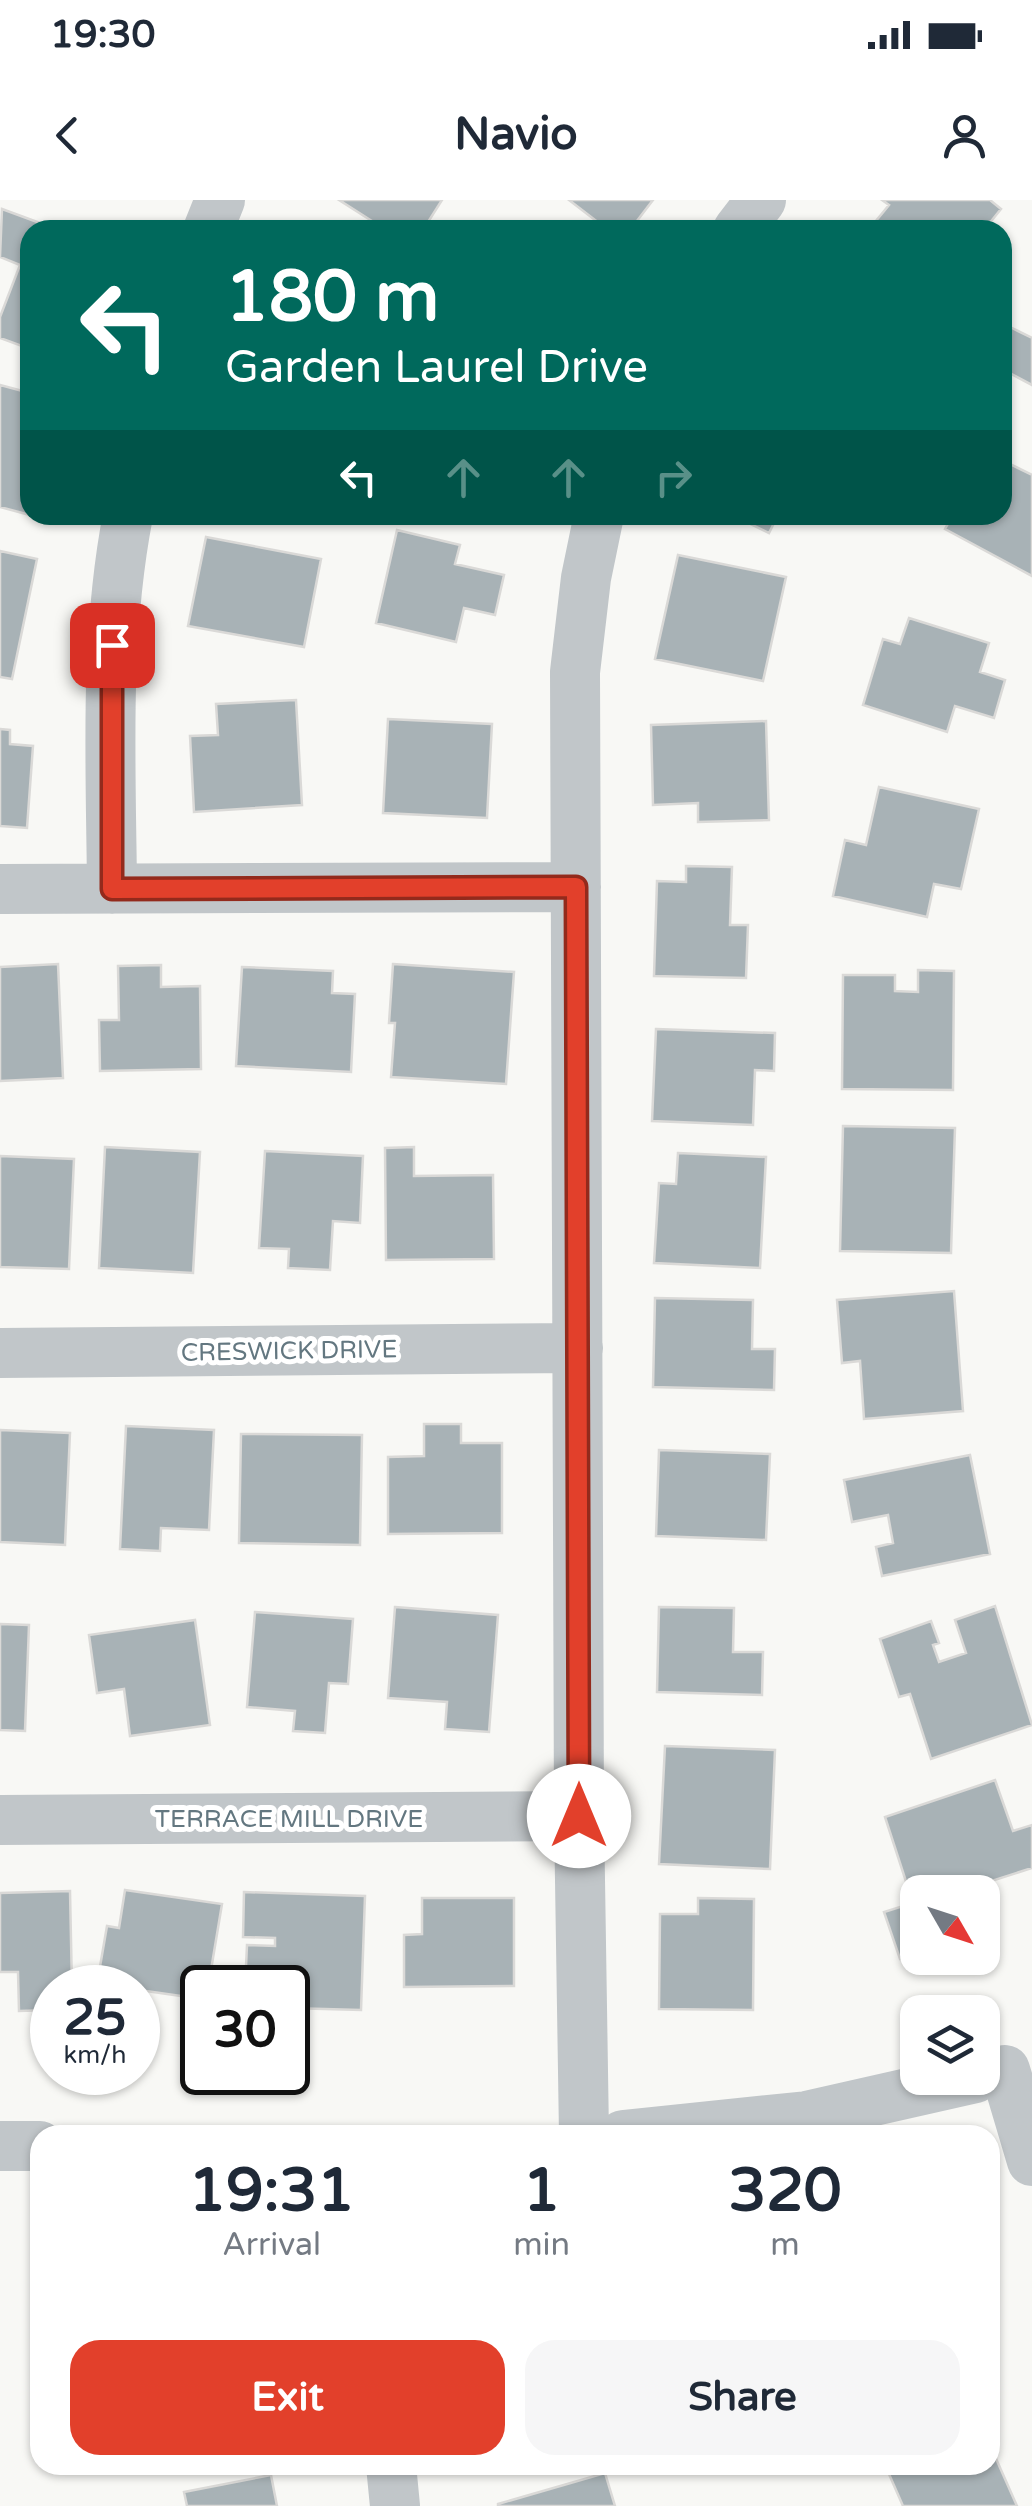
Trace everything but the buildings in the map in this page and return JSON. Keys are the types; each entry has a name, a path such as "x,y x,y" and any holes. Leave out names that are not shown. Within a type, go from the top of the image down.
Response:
{"street":[{"path":"746,220 761,200"},
{"path":"112,889 110,674 113,616 127,525"},
{"path":"584,2125 575,672 597,525"},
{"path":"0,889 576,887"},
{"name":"CRESWICK DRIVE","path":"0,1353 578,1348"},
{"name":"TERRACE MILL DRIVE","path":"0,1820 579,1816"},
{"path":"1000,2074 1032,2161"},
{"path":"720,2125 808,2116 900,2094"},
{"path":"0,2146 30,2146"},
{"path":"392,2475 394,2506"}],"route":[{"path":"112,645 112,889 576,887 579,1816"}]}
